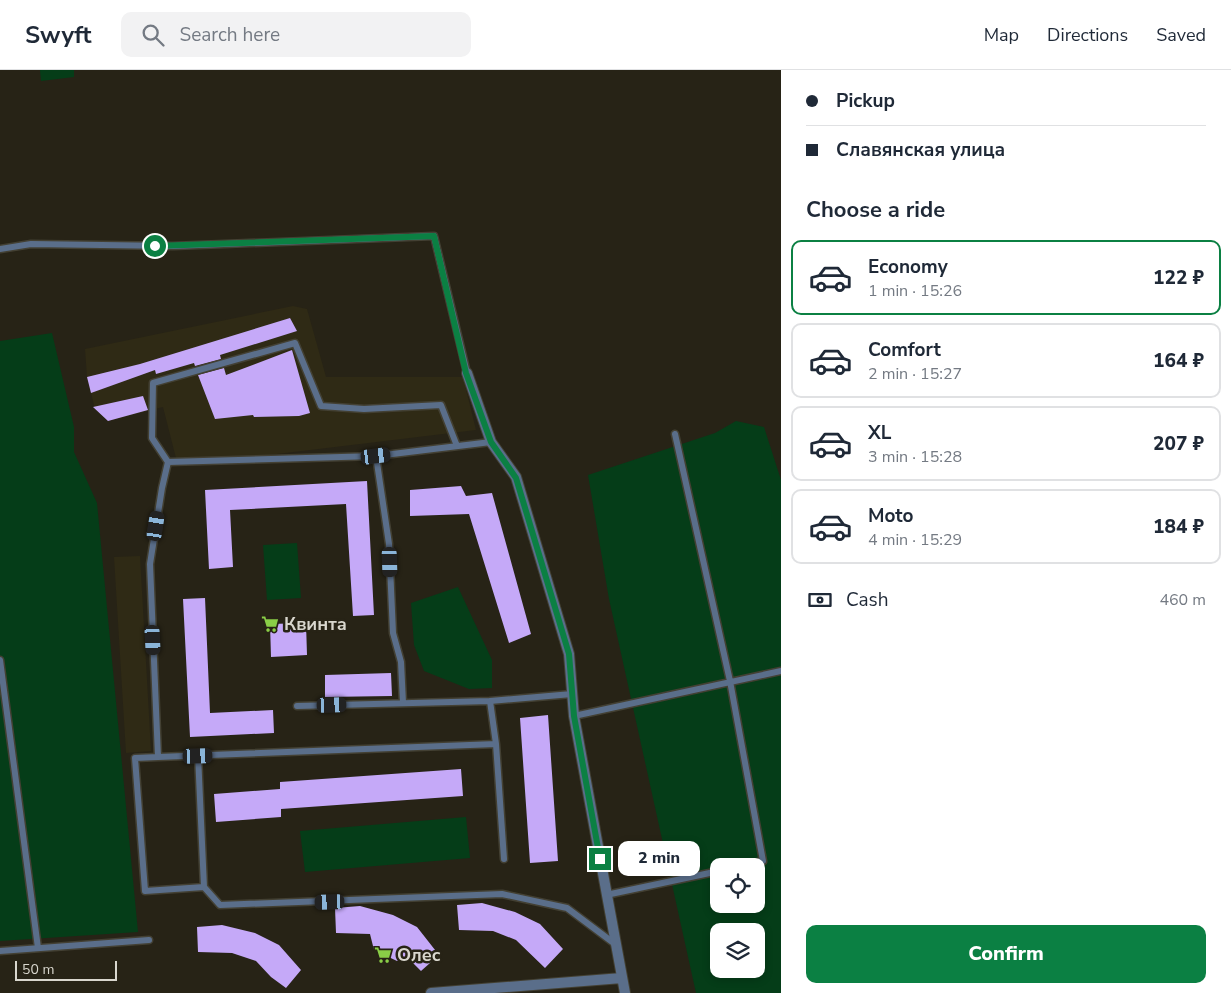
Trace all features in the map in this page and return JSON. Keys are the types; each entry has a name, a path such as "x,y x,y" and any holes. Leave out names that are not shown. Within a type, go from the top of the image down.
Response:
{"street":[{"path":"466,373 491,442 516,478 569,654 574,716 625,993"},
{"path":"430,993 622,978"}],"lane":[{"path":"0,249 31,244 173,246 434,236 466,373"},
{"path":"158,757 150,564 168,462 152,438 153,383 295,343 321,406 364,409 441,405 457,446"},
{"path":"676,434 730,682 762,858"},
{"path":"168,462 376,456 491,442"},
{"path":"376,456 389,544 393,634 401,662 404,703"},
{"path":"0,660 38,948"},
{"path":"574,716 781,671"},
{"path":"297,706 490,701 572,694"},
{"path":"490,701 496,744 504,859"},
{"path":"204,888 145,891 135,758 496,744"},
{"path":"198,756 204,888 220,906 502,894 567,908 615,944"},
{"path":"606,894 710,873"},
{"path":"0,951 150,940"}],"shaded area":[{"path":"293,306 307,309 326,377 463,377 476,430 178,466 163,407 108,421 95,409 87,377 85,349"},
{"path":"140,556 151,751 126,753 114,557"}],"green space":[{"path":"40,70 74,70 74,77 41,81"},
{"path":"52,333 74,427 74,452 97,503 138,932 0,941 0,341"},
{"path":"736,421 764,427 781,480 781,993 696,993 609,599 588,475 715,433"},
{"path":"297,543 301,598 267,600 263,545"},
{"path":"458,587 492,660 492,688 469,689 424,671 414,645 411,603"},
{"path":"466,817 470,858 305,872 300,831"}],"building":[{"path":"290,318 297,331 220,355 221,359 195,366 194,363 156,374 155,370 91,393 87,377 140,364"},
{"path":"292,350 310,413 299,416 254,417 253,415 215,419 198,375 224,368 226,375"},
{"path":"143,396 148,410 108,421 93,407"},
{"path":"367,481 374,615 353,616 346,504 230,510 233,567 209,569 205,490"},
{"path":"461,486 466,496 492,493 531,634 509,643 469,514 410,516 410,490"},
{"path":"205,598 210,713 273,710 274,733 190,737 183,599"},
{"path":"306,623 307,655 271,657 270,624"},
{"path":"391,673 392,696 325,697 325,675"},
{"path":"548,715 558,861 530,863 520,718"},
{"path":"461,769 463,796 281,809 281,817 216,822 214,794 280,789 280,782"},
{"path":"482,903 515,912 540,924 563,949 545,968 516,940 493,931 459,930 457,905"},
{"path":"360,906 393,915 417,927 439,955 421,971 409,959 397,961 374,950 370,934 336,933 335,908"},
{"path":"222,925 255,933 279,945 301,970 286,988 271,977 256,961 232,953 198,952 197,927"}],"place":[{"name":"Квинта","path":"270,624"},
{"name":"Олес","path":"383,955"}],"route":[{"path":"155,246 434,236 466,373 491,442 516,478 569,654 574,716 600,859"}]}
